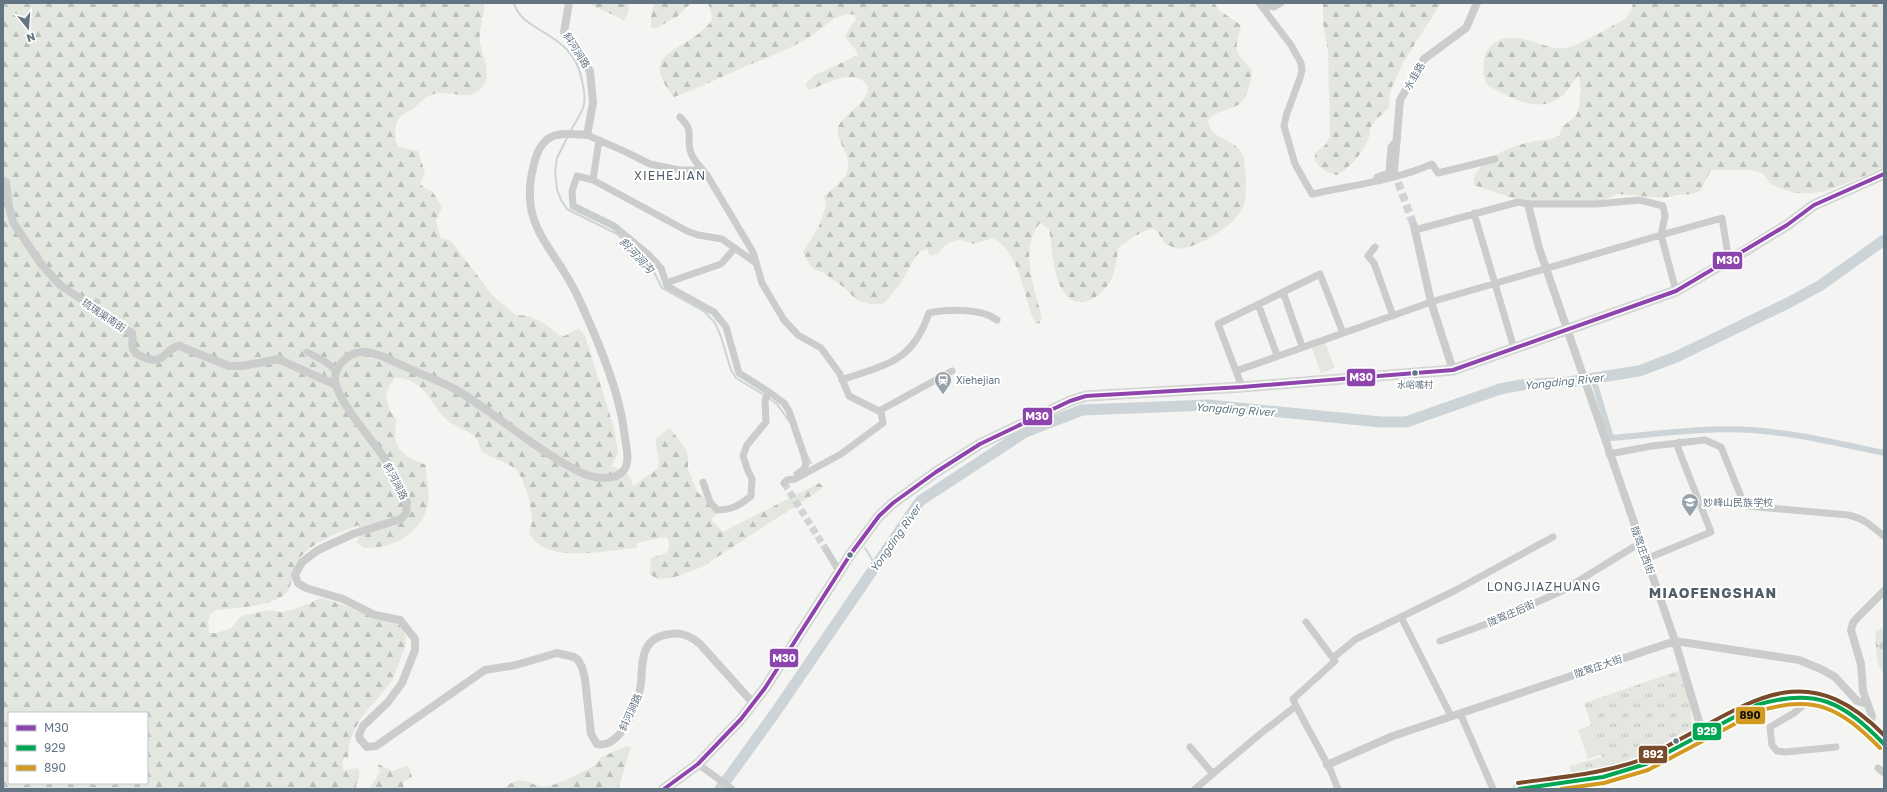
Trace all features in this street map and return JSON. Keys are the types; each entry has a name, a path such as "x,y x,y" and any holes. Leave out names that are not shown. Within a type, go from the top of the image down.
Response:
{"main road":[{"path":"664,789 698,764 741,719 866,530 893,503 936,472 980,444 1070,400 1101,394 1242,387 1452,370 1514,348 1569,331 1637,303 1676,290 1729,261 1787,225 1814,205 1884,174"},
{"path":"1519,789 1603,777 1627,771 1661,758 1751,708 1772,699 1788,696 1813,697 1826,700 1844,708 1869,727 1884,744"}],"street":[{"name":"斜河涧路","path":"569,3 564,32 590,71 593,103 587,135"},
{"path":"1260,4 1270,8 1281,3"},
{"name":"水韭路","path":"1394,171 1400,100 1424,59 1466,28 1477,3"},
{"path":"1260,4 1291,45 1301,63 1302,70 1300,78 1286,116 1284,126 1295,164 1312,194 1392,178 1432,164 1438,173 1495,159"},
{"path":"680,117 688,125 690,150 692,156 707,175 753,252 762,283 784,320 798,335 821,348 840,374 849,396 881,412 883,423 840,454 796,479 785,482 804,470 806,464 796,431 784,403 767,395 739,373 726,327 714,312 668,286 661,268 638,245 614,226 573,206 572,191 577,176 586,176 687,231 698,235 722,239 756,263"},
{"path":"336,385 338,367 350,354 365,351 381,356 458,391 555,457 583,474 607,478 617,475 624,471 627,464 627,456 622,420 602,355 578,296 542,238 531,215 529,182 537,150 549,138 560,133 587,135 650,164 679,170 695,170 707,175"},
{"path":"593,180 598,140"},
{"path":"1362,184 1389,173 1390,147 1397,140"},
{"name":"琉璃渠南街","path":"3,181 6,182 8,186 9,207 13,222 41,264 60,285 95,305 132,333 133,350 145,359 161,359 173,347 179,346 229,366 243,366 278,359 336,385"},
{"path":"1452,370 1431,302 1414,228 1518,202 1528,204 1596,204 1640,200 1663,206 1665,216 1661,235 1676,290"},
{"name":"陇驾庄西街","path":"1528,204 1538,248 1569,331 1609,454 1675,640 1703,735"},
{"path":"1474,213 1494,285 1514,348"},
{"path":"1236,371 1302,346 1431,302 1722,218 1729,261"},
{"path":"1375,247 1368,256 1374,263 1393,316"},
{"path":"666,283 721,264 735,248"},
{"path":"1242,387 1218,324 1320,274 1343,333"},
{"path":"1283,292 1302,346"},
{"path":"1258,304 1277,355"},
{"path":"842,380 903,356 914,345 922,333 929,313 942,310 977,312 991,315 997,320"},
{"path":"307,352 326,362 337,371"},
{"path":"878,411 952,371"},
{"name":"斜河涧路","path":"336,385 362,428 386,460 407,502 408,509 401,519 353,534 318,550 298,566 295,575 298,583 306,588 334,596 376,615 400,620 415,639 415,650 402,683 388,702 363,726 360,740 364,745 376,746 485,670 516,665 557,653 568,654 578,660 585,679 591,734 596,744 602,745 608,743 618,736 633,710 640,689 646,648 658,637 675,633 692,637 700,644 753,703"},
{"path":"704,482 710,502 717,510 728,510 739,506 751,496 752,479 743,456 746,445 766,422 767,395"},
{"path":"1609,454 1680,442 1705,440 1721,447 1742,499 1747,506 1859,517 1884,536"},
{"path":"1646,559 1712,532 1678,448 1680,442"},
{"path":"1334,657 1356,639 1456,590 1553,537"},
{"name":"陇驾庄后街","path":"1440,641 1497,620 1562,591 1640,543"},
{"path":"826,551 839,571"},
{"path":"1869,727 1872,716 1863,691 1861,664 1852,630 1853,623 1857,618 1884,591"},
{"path":"1401,617 1451,716"},
{"path":"1306,622 1334,657 1335,661 1293,699 1338,789"},
{"name":"陇驾庄大街","path":"1327,765 1393,736 1675,640 1799,660 1823,670 1835,677 1857,701 1867,704"},
{"path":"1813,697 1794,713 1770,727 1772,745 1777,751 1786,752 1836,747"},
{"path":"1195,789 1260,734 1296,706"},
{"path":"1460,713 1493,789"},
{"path":"1190,747 1213,774"},
{"path":"698,764 732,789"}],"green space":[{"path":"3,3 484,3 480,42 486,65 487,76 483,86 473,94 462,95 437,93 430,95 412,110 402,115 396,126 395,135 398,147 418,151 425,173 420,184 426,189 432,191 442,207 436,221 441,238 451,241 493,296 516,315 529,316 545,324 559,335 565,336 579,328 585,336 614,428 618,452 612,466 626,473 633,486 658,468 659,462 655,439 670,428 686,450 688,456 688,469 698,493 704,497 712,508 718,513 711,519 723,532 819,483 823,486 820,490 702,567 672,578 657,579 650,574 651,558 666,553 669,548 668,539 665,537 636,543 637,548 590,553 566,553 545,548 538,544 529,534 532,522 529,498 521,477 515,468 482,452 476,438 467,431 447,420 425,392 413,381 395,378 387,390 387,402 396,420 396,441 401,451 409,458 426,465 429,496 427,508 416,528 398,541 376,547 364,548 357,542 360,536 359,525 333,535 315,545 301,557 294,568 291,584 284,595 260,605 216,610 210,614 208,622 209,633 216,633 230,629 241,616 269,610 281,612 292,610 321,598 350,607 375,619 384,621 394,620 402,627 406,637 405,647 392,681 361,718 349,745 348,758 344,758 342,764 344,770 358,768 359,779 356,785 357,789 3,789"},
{"path":"589,3 627,3 629,11 624,21"},
{"path":"654,3 691,3 678,16 655,29 651,27 651,16"},
{"path":"708,3 1214,3 1220,11 1241,25 1237,49 1238,53 1252,70 1248,90 1243,100 1236,106 1218,113 1208,120 1213,132 1235,145 1240,149 1243,155 1246,180 1244,204 1241,211 1235,218 1220,232 1193,246 1180,248 1164,243 1159,234 1153,228 1134,236 1118,248 1112,278 1108,285 1096,297 1083,302 1069,298 1059,284 1055,269 1049,229 1040,223 1033,233 1029,257 1032,282 1042,318 1040,323 1036,324 1014,261 1001,244 992,238 974,244 960,240 950,242 943,247 938,254 930,256 927,249 921,251 915,257 901,283 886,301 881,304 871,304 857,300 842,286 822,272 810,266 803,252 819,226 826,205 824,196 842,180 848,170 847,157 839,138 838,128 846,117 865,98 868,92 867,86 862,80 851,77 837,79 812,89 808,89 805,84 815,75 858,55 845,35 856,19 855,15 849,14 838,17 814,34 789,48 674,97 664,83 660,72 661,63 665,56 693,38 709,24 712,16"},
{"path":"1323,3 1441,3 1404,61 1390,91 1388,109 1372,124 1369,137 1360,154 1347,168 1337,175 1324,170 1315,160 1317,151 1324,146 1330,137 1328,52 1323,23"},
{"path":"1633,3 1884,3 1884,168 1826,191 1812,193 1794,193 1772,185 1762,173 1750,170 1711,170 1700,191 1692,194 1676,195 1665,198 1618,194 1601,201 1529,201 1515,199 1474,185 1474,177 1478,170 1493,157 1520,145 1559,136 1562,127 1576,116 1579,108 1581,90 1579,75 1563,95 1554,101 1544,104 1525,102 1506,95 1488,86 1485,79 1483,70 1484,60 1489,47 1502,39 1520,38 1549,47 1567,48 1587,40 1625,19 1631,12"},
{"path":"1325,343 1335,368 1321,373 1312,348"},
{"path":"1884,627 1884,674 1879,666 1875,632"},
{"path":"1681,670 1690,703 1692,720 1688,733 1684,732 1670,739 1664,747 1654,754 1641,759 1626,764 1572,774 1569,766 1602,757 1584,703"},
{"path":"1592,725 1602,754 1588,759 1578,730"},
{"path":"626,746 631,747 618,789 503,789 516,781 522,780 542,786 553,785 588,769 596,764 600,758"},
{"path":"378,764 392,771 407,766 412,777 403,783 404,789 369,789 380,772"}],"waterway":[{"name":"斜河涧沟","path":"514,3 519,13 527,21 559,43 569,52 577,65 582,81 584,105 570,132"},
{"name":"斜河涧沟","path":"568,136 557,158 555,172 557,189 561,200 567,209 617,234 652,268 662,288 705,312 715,323 731,370 736,378 764,395"},
{"name":"Yongding River","path":"720,789 775,713 920,501 1025,432 1082,410 1208,405 1381,422 1406,422 1500,389 1521,385 1569,382 1639,371 1676,357 1790,302 1821,285 1884,240"},
{"path":"1593,378 1611,438 1699,430 1734,429 1768,431 1802,436 1884,453"},
{"name":"斜河涧沟","path":"768,398 777,404 789,421"},
{"name":"斜河涧沟","path":"807,455 811,463"},
{"name":"斜河涧沟","path":"865,548 876,566"}],"tunnel":[{"path":"1394,171 1414,226"},
{"path":"784,483 827,551"}],"transit line":[{"name":"M30","path":"664,789 698,764 741,719 765,688 850,555 879,516 893,503 936,472 980,444 1070,401 1086,396 1242,387 1453,370 1676,291 1787,225 1814,205 1884,174"},
{"name":"892","path":"1518,783 1597,772 1643,759 1756,700 1781,693 1805,692 1830,697 1856,711 1884,735"},
{"name":"929","path":"1519,789 1603,777 1646,764 1757,705 1778,700 1812,698 1827,702 1841,708 1855,718 1884,744"},
{"name":"890","path":"1561,789 1604,783 1648,770 1759,711 1779,706 1796,704 1826,708 1839,714 1852,723 1880,748"}],"place":[{"name":"水峪嘴村","path":"1415,373"},
{"name":"Xiehejian","path":"943,395"},
{"name":"妙峰山民族学校","path":"1690,517"}],"district":[{"name":"XIEHEJIAN","path":"670,175"},
{"name":"LONGJIAZHUANG","path":"1544,586"},
{"name":"MIAOFENGSHAN","path":"1713,592"}]}
